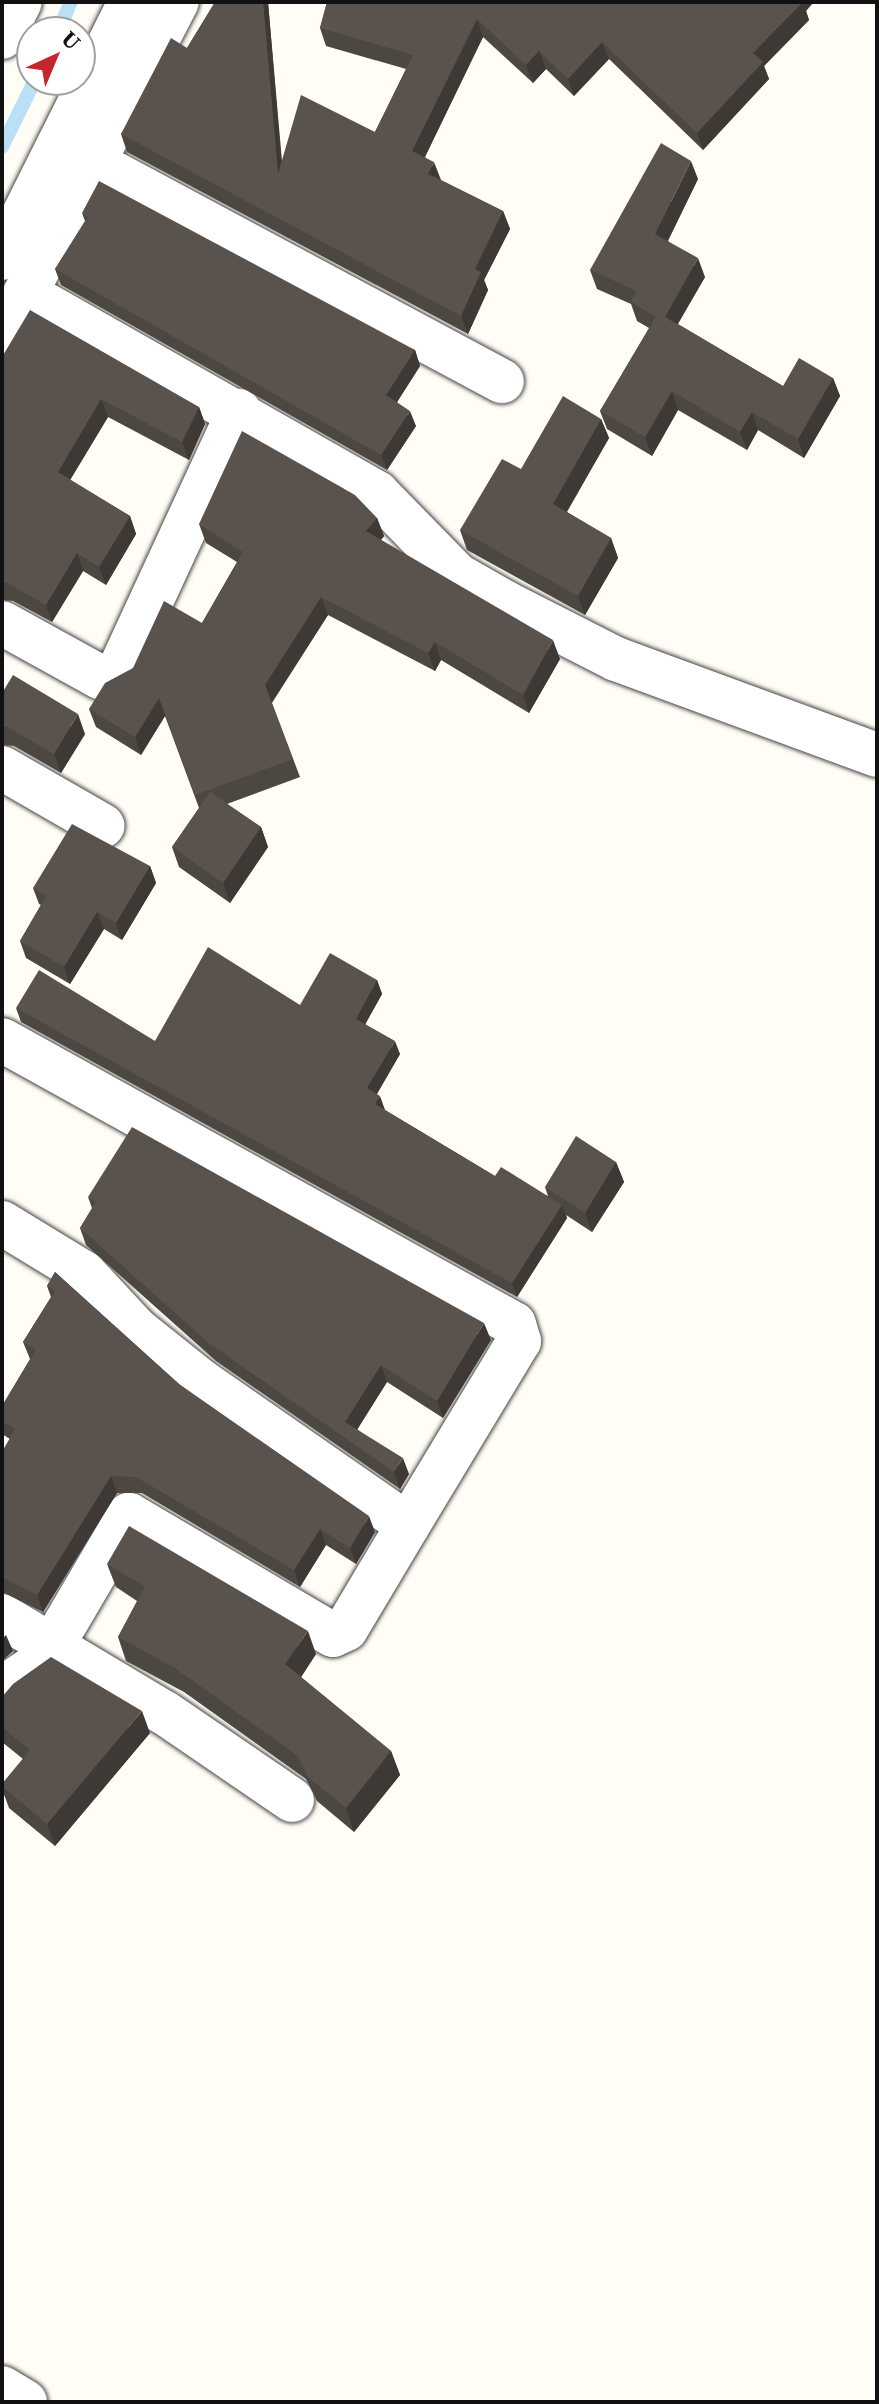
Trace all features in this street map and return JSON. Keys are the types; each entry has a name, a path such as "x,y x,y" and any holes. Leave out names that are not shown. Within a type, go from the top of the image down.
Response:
{"street":[{"path":"2,37 20,2"},
{"path":"2,339 14,275 130,2"},
{"path":"14,275 93,162 177,2"},
{"path":"93,162 502,381"},
{"path":"14,275 393,504 457,575 506,603 616,659 877,755"},
{"path":"2,623 100,677 117,675 239,411"},
{"path":"2,768 103,826"},
{"path":"2,1040 514,1324 519,1341 346,1629 333,1635 129,1515 38,1665 2,1689"},
{"path":"2,1223 84,1273 137,1330 201,1381 408,1525"},
{"path":"2,1616 53,1643 292,1800"},
{"path":"2,2388 25,2402"}],"building":[{"path":"215,2 263,2 278,174 301,95 375,132 413,55 320,28 327,2 803,2 753,53 763,62 697,133 602,42 568,79 539,51 526,65 477,19 412,151 434,162 428,174 503,211 475,269 481,272 461,316 121,134 171,38 187,48"},
{"path":"661,143 691,161 655,234 698,258 665,317 783,386 799,358 833,378 798,439 752,412 740,432 672,391 645,437 600,411 656,317 631,302 637,291 590,270"},
{"path":"99,181 415,350 386,395 410,411 381,455 55,269 88,217 82,213"},
{"path":"30,310 199,407 182,442 101,399 58,472 130,516 99,567 77,553 46,605 2,583 2,357"},
{"path":"563,396 601,419 553,504 611,538 578,596 460,530 502,459 521,469"},
{"path":"242,431 355,495 377,518 366,531 553,640 523,695 435,642 428,653 321,597 265,685 293,759 195,795 159,698 135,737 89,709 105,683 133,668 164,601 202,623 243,552 199,524"},
{"path":"13,675 78,714 54,754 2,726 2,693"},
{"path":"210,792 261,827 223,883 172,847"},
{"path":"72,824 150,866 116,923 97,912 64,967 20,941 46,896 33,888"},
{"path":"208,947 300,1005 330,953 377,980 356,1019 395,1041 367,1088 380,1096 375,1104 495,1176 501,1167 562,1205 512,1283 16,1008 39,970 155,1041"},
{"path":"132,1127 484,1323 437,1401 381,1365 345,1422 403,1458 394,1472 210,1344 80,1228 96,1202 88,1197"},
{"path":"576,1136 616,1162 585,1213 545,1187"},
{"path":"55,1272 179,1384 369,1516 350,1548 320,1529 294,1570 136,1477 111,1476 37,1595 2,1577 2,1452 15,1429 2,1421 2,1406 36,1350 23,1342 55,1291 47,1286"},
{"path":"129,1526 308,1631 285,1664 391,1751 346,1808 308,1777 298,1756 175,1668 118,1637 145,1587 107,1564"},
{"path":"51,1657 142,1711 47,1824 2,1786 30,1750 2,1727 2,1697 13,1684"}],"waterway":[{"path":"65,16 71,2"},
{"path":"2,147 27,96"}]}
